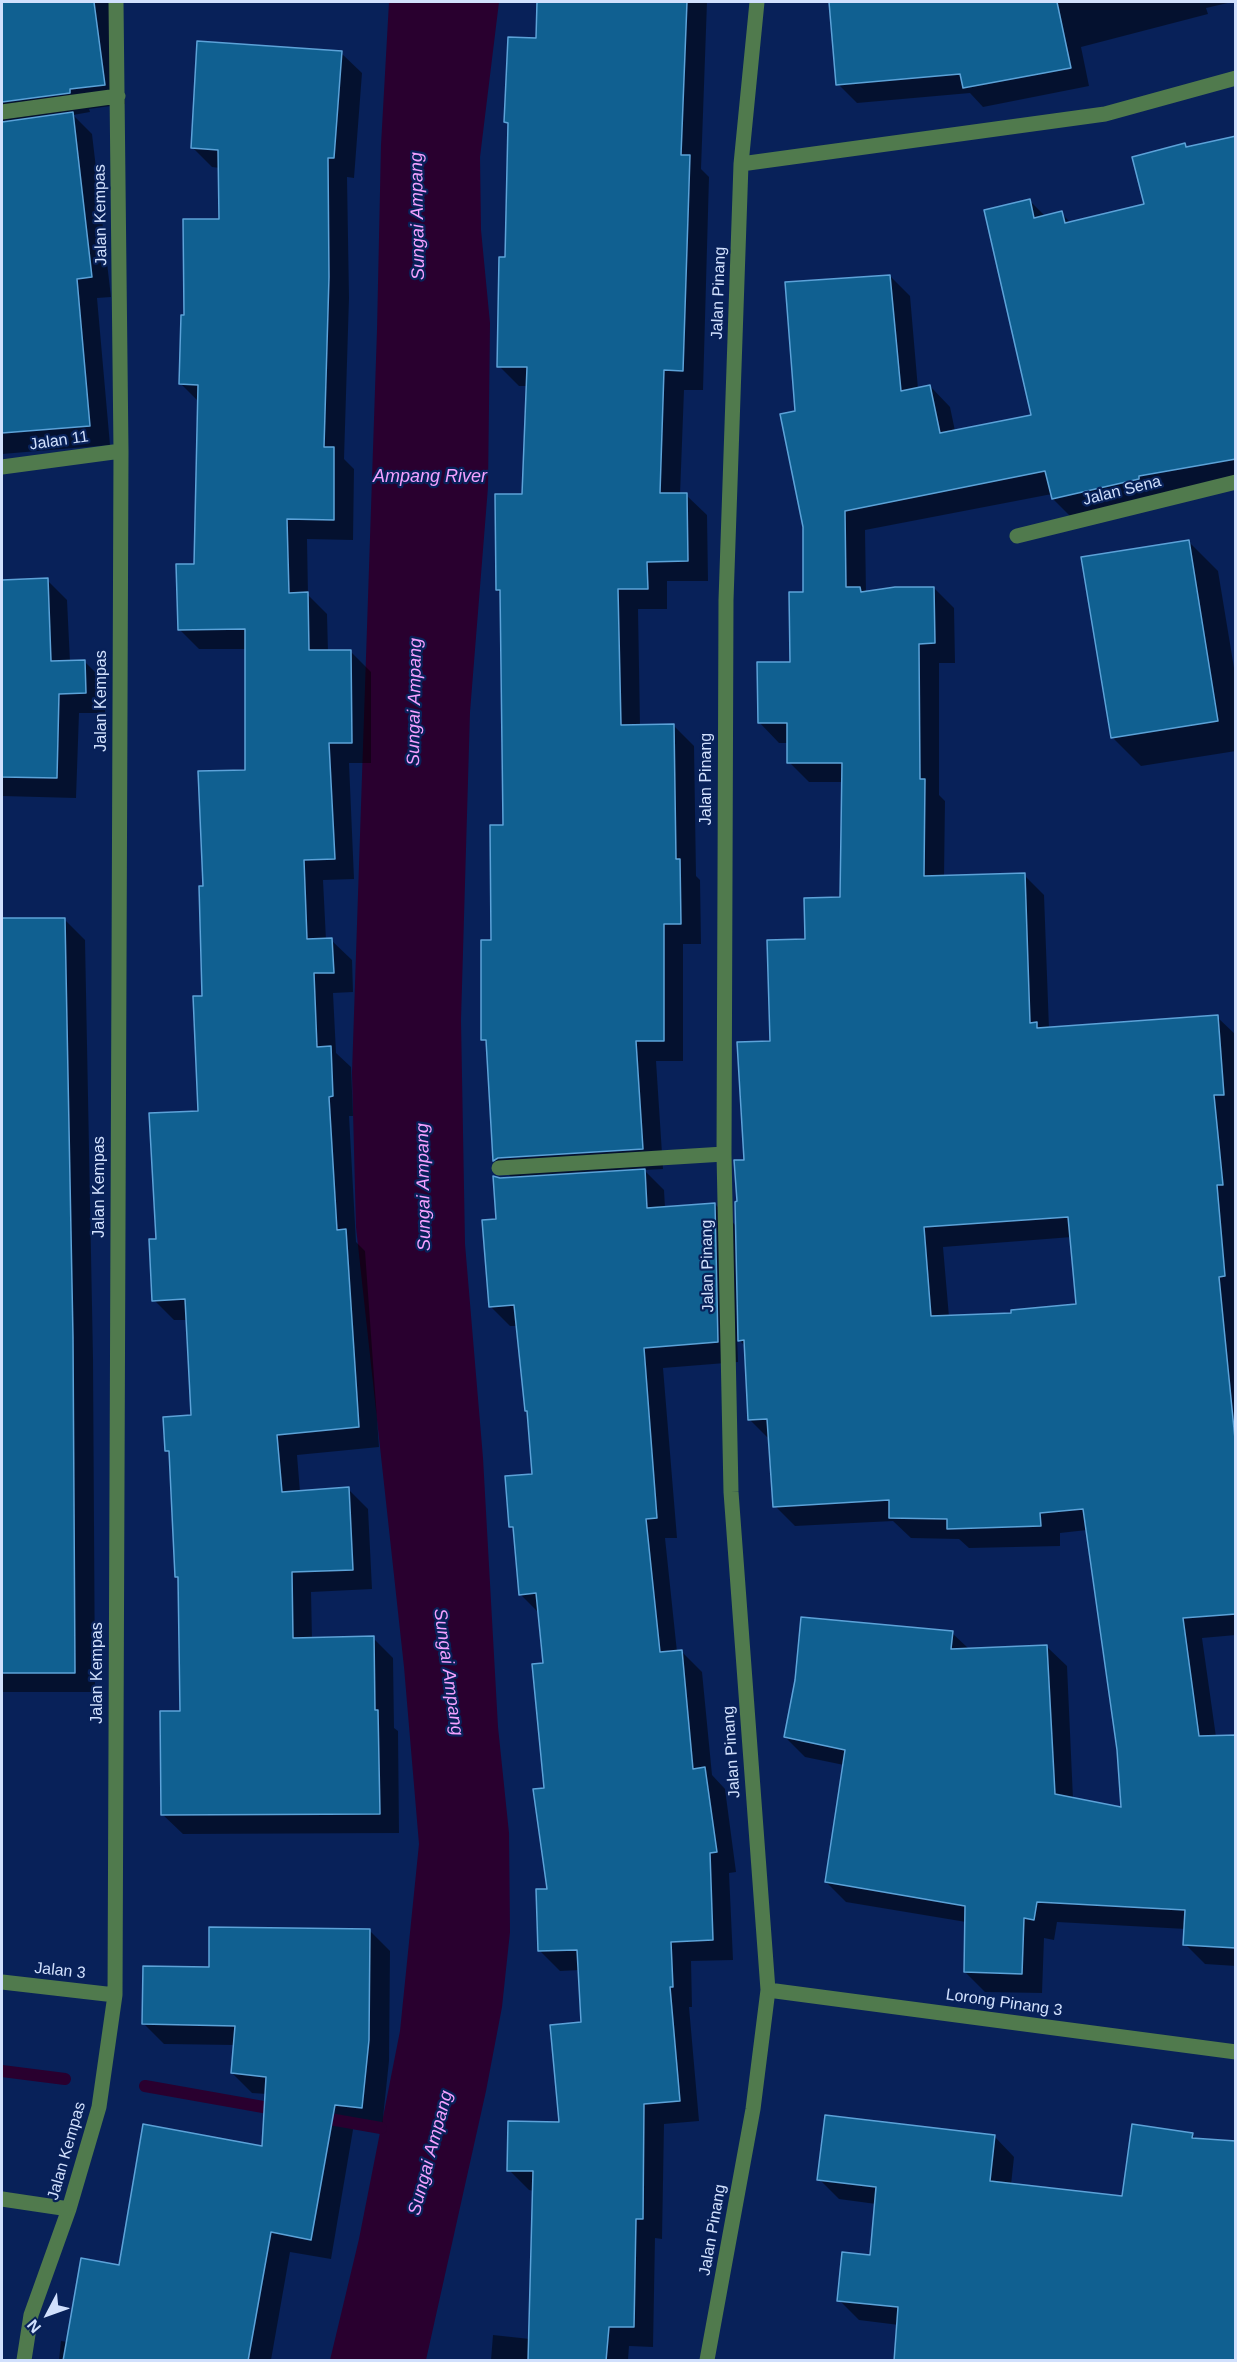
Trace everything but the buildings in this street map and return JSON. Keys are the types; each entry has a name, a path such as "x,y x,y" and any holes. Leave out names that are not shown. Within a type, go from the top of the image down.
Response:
{"street":[{"name":"Jalan Kempas","path":"24,2361 31,2315 69,2210 99,2107 115,1995 121,451 116,2"},
{"name":"Jalan Pinang","path":"707,2361 753,2109 768,1990 731,1492 724,1154 726,600 741,164 757,2"},
{"path":"741,164 1105,114 1236,78"},
{"path":"2,112 118,96"},
{"name":"Jalan 11","path":"2,467 121,451"},
{"name":"Jalan Sena","path":"1017,536 1236,482"},
{"path":"499,1168 724,1154"},
{"name":"Jalan 3","path":"2,1982 115,1995"},
{"name":"Lorong Pinang 3","path":"768,1990 1236,2052"},
{"path":"2,2199 69,2210"}],"water":[{"name":"Ampang River","path":"389,2 499,2 480,157 481,230 490,323 488,487 470,712 461,1020 465,1244 483,1458 498,1727 509,1833 510,1932 502,2007 486,2091 426,2360 330,2360 359,2239 400,2031 419,1844 404,1667 356,1227 352,1073 381,145"}],"waterway":[{"path":"2,2071 65,2079"},
{"path":"145,2086 280,2110"},
{"path":"318,2117 381,2128"}],"water label":[{"name":"Sungai Ampang","path":"418,216"},
{"name":"Sungai Ampang","path":"415,702"},
{"name":"Sungai Ampang","path":"424,1187"},
{"name":"Sungai Ampang","path":"448,1672"},
{"name":"Sungai Ampang","path":"431,2153"}]}
